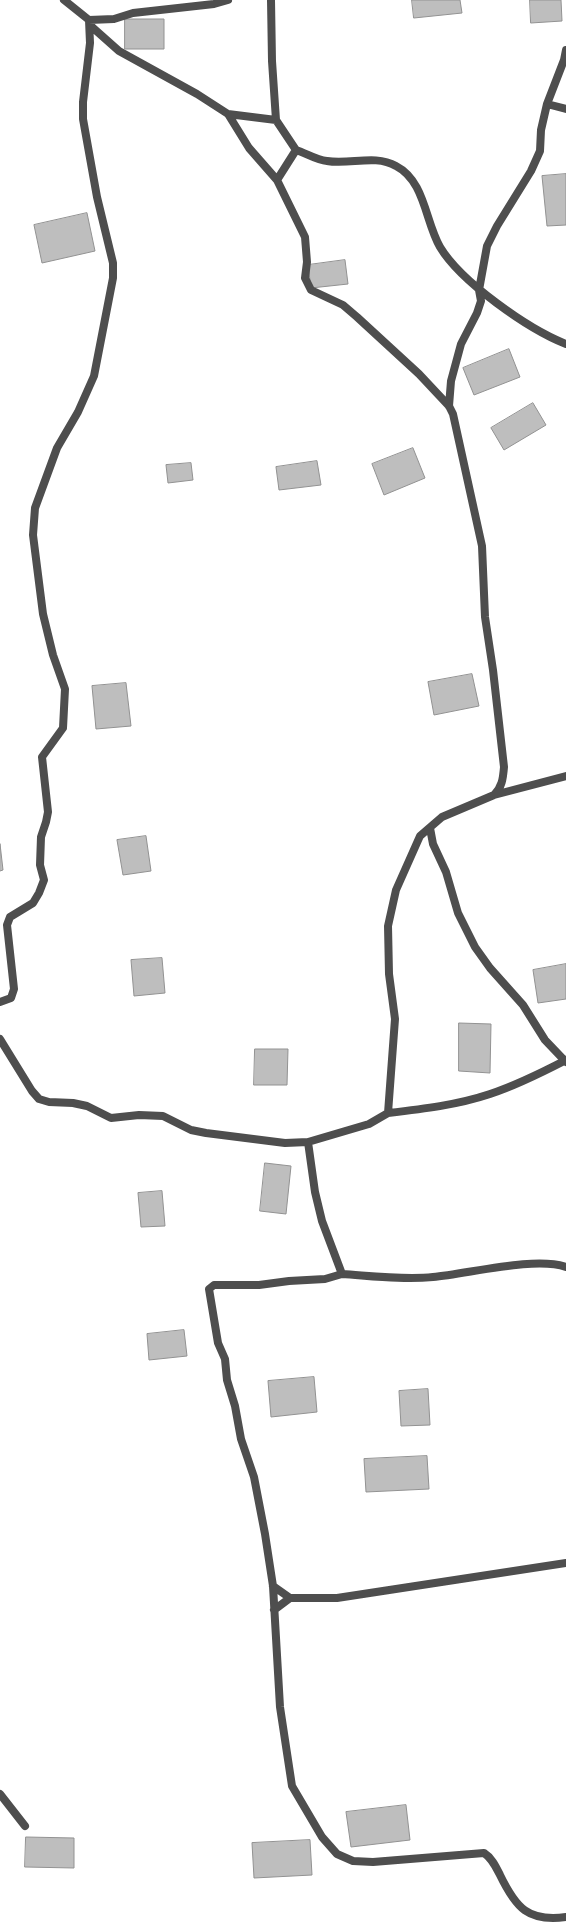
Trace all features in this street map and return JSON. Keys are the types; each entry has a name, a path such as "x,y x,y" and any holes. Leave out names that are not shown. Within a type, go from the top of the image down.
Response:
{"street":[{"path":"64,0 89,20 92,28 118,51 197,94 228,114 249,148 277,180 305,237 305,278 311,290 343,305 419,374 449,406 453,414 482,546 485,617 493,670 504,767 503,782 499,790 494,795"},
{"path":"89,20 114,19 133,13 214,4 226,2 228,0"},
{"path":"271,0 272,61 276,120 296,150 327,161 373,160 387,162 398,166 414,182 440,248 451,262 479,290 551,338 566,344"},
{"path":"0,1002 11,998 14,989 7,925 10,916 33,903 40,893 44,880 40,865 41,836 48,812 42,757 63,728 64,716 65,688 53,655 43,614 36,567 33,535 35,508 57,448 78,412 94,376 113,278 113,263 97,197 83,119 83,102 90,42 89,20"},
{"path":"449,406 451,381 461,344 477,313 481,301 479,290 487,246 497,226 531,171 540,151 541,130 547,104 564,60 566,50"},
{"path":"547,104 566,109"},
{"path":"228,114 276,120"},
{"path":"277,180 296,150"},
{"path":"388,1113 395,1019 389,974 388,926 396,890 420,836 442,817 494,795 566,776"},
{"path":"0,1039 32,1091 39,1099 49,1102 73,1103 87,1106 111,1118 139,1115 163,1116 191,1130 285,1143 308,1142 368,1124 388,1113 433,1108 490,1094 518,1084 566,1061 545,1040 523,1005 490,968 475,947 458,913 446,872 434,844 430,828"},
{"path":"308,1142 315,1192 322,1221 342,1274"},
{"path":"566,1267 556,1263 515,1266 432,1278 342,1274 325,1279 288,1281 259,1285 214,1285 209,1289 218,1343 225,1359 227,1380 235,1406 241,1439 254,1477 273,1586 277,1680 292,1786 322,1837 337,1854 353,1861 373,1862 484,1853 490,1856 510,1895 525,1910 540,1918 566,1917"},
{"path":"273,1586 290,1598 337,1598 566,1563"},
{"path":"274,1610 290,1598"},
{"path":"0,1794 25,1826"}],"building":[{"path":"412,0 460,0 462,13 414,18"},
{"path":"530,0 561,0 562,21 531,23"},
{"path":"125,19 164,19 164,49 125,49"},
{"path":"566,174 566,225 547,226 542,176"},
{"path":"87,213 95,251 42,263 34,225"},
{"path":"345,260 348,284 311,288 308,265"},
{"path":"509,349 520,377 474,395 463,368"},
{"path":"533,403 546,425 504,450 491,428"},
{"path":"413,448 425,478 384,495 372,464"},
{"path":"317,461 321,485 279,490 276,467"},
{"path":"191,463 193,480 168,483 166,465"},
{"path":"472,674 479,706 434,715 428,682"},
{"path":"126,683 131,726 96,729 92,686"},
{"path":"146,836 151,871 123,875 117,840"},
{"path":"0,844 3,870 0,871"},
{"path":"162,958 165,993 134,996 131,960"},
{"path":"566,964 566,999 538,1003 533,970"},
{"path":"459,1023 491,1024 490,1073 459,1071"},
{"path":"255,1049 288,1049 287,1085 254,1085"},
{"path":"265,1163 291,1166 286,1214 260,1211"},
{"path":"162,1191 165,1226 141,1227 138,1193"},
{"path":"184,1330 187,1356 149,1360 147,1334"},
{"path":"314,1377 317,1412 271,1417 268,1381"},
{"path":"428,1389 430,1425 401,1426 399,1391"},
{"path":"427,1456 429,1489 366,1492 364,1459"},
{"path":"406,1805 410,1840 351,1847 346,1812"},
{"path":"26,1837 74,1838 74,1868 25,1867"},
{"path":"310,1840 312,1875 254,1878 252,1843"}]}
